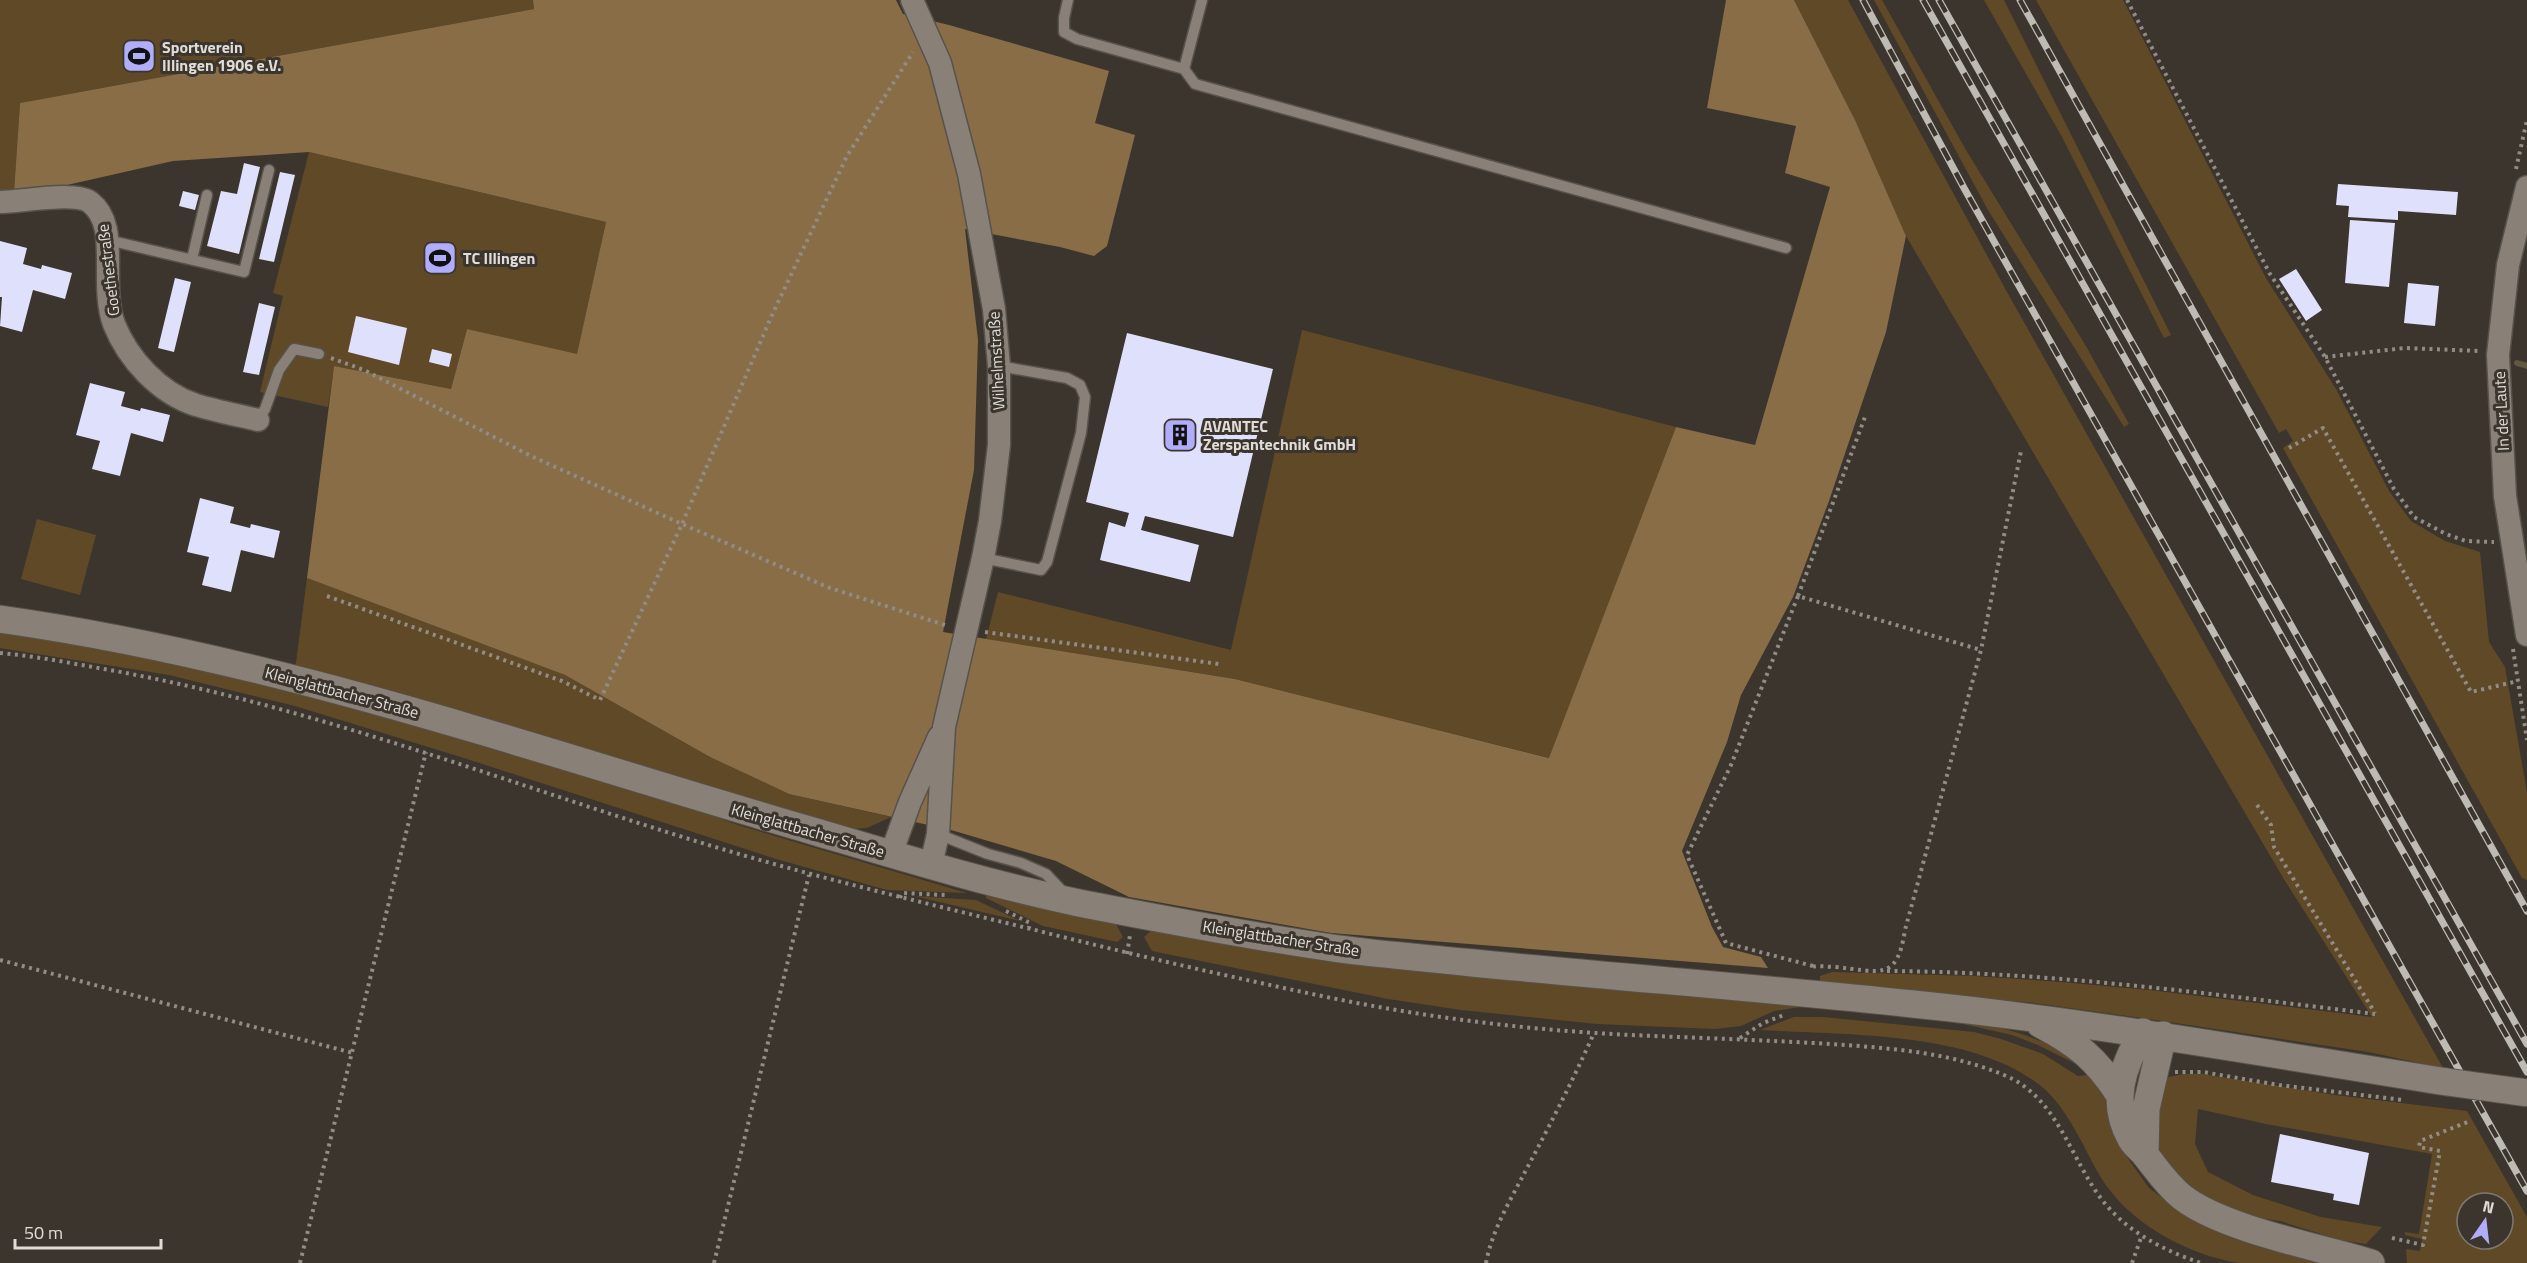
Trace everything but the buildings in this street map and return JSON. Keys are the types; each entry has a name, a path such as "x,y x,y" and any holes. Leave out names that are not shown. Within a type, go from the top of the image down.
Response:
{"street":[{"name":"Wilhelmstraße","path":"912,0 940,63 969,174 994,309 999,366 999,445 983,558 944,727 938,834 931,865"},
{"name":"In der Laute","path":"2527,187 2508,265 2498,355 2505,496 2527,635"},
{"name":"Goethestraße","path":"0,202 66,196 89,201 103,218 108,240 108,291 114,323 132,357 153,379 173,394 194,404 258,420"},
{"name":"Kleinglattbacher Straße","path":"0,619 72,629 219,660 434,717 891,854 1073,901 1327,947 1628,979 1810,994 2026,1017 2153,1034 2527,1093"},
{"name":"Wilhelmstraße","path":"891,854 910,802 944,727"},
{"path":"2026,1017 2062,1035 2089,1054 2119,1094 2132,1141 2164,1181 2184,1199 2241,1226 2371,1263"},
{"path":"2119,1094 2127,1062 2153,1034"},
{"path":"2145,1155 2146,1109 2153,1034"}],"lane":[{"path":"1068,0 1064,32 1077,39 1184,69 1195,84 1786,248"},
{"path":"1184,69 1202,0"},
{"path":"108,240 244,272 269,170"},
{"path":"192,259 207,195"},
{"path":"258,420 265,409 279,370 294,349 320,354"},
{"path":"983,558 1041,570 1047,562 1081,433 1085,397 1080,385 1067,378 999,366"},
{"path":"938,834 1046,874 1073,901"}],"path":[{"path":"2127,0 2270,274 2325,357 2394,489 2414,517 2446,534 2466,541 2497,543"},
{"path":"327,596 561,681 600,700 682,524 772,315 847,156 926,32"},
{"path":"2325,357 2405,348 2484,351 2498,355"},
{"path":"320,354 364,370 531,456 830,588 942,625 965,630 1219,664"},
{"path":"1865,417 1731,765 1687,855 1726,943 1813,966 1880,971 1975,972 2062,978 2149,986 2375,1014 2274,847 2271,825 2257,806"},
{"path":"2289,448 2324,428 2471,692 2518,681"},
{"path":"1880,971 1893,966 1902,951 1905,930 1981,650 2021,452"},
{"path":"1798,596 1981,650"},
{"path":"300,1263 426,752"},
{"path":"714,1263 809,875"},
{"path":"900,898 902,893 956,896"},
{"path":"999,907 1030,924 1029,928"},
{"path":"0,960 353,1053"},
{"path":"1810,994 1813,966"},
{"path":"1486,1263 1488,1250 1508,1206 1594,1033"},
{"path":"1739,1038 1942,1055 2007,1076 2036,1095 2048,1110 2101,1198 2114,1213 2142,1235 2179,1256 2201,1263"},
{"path":"2392,1238 2423,1245 2440,1151 2419,1147 2420,1141 2470,1121"},
{"path":"2132,1263 2142,1235"}],"shaded area":[{"name":"Sportverein Illingen 1906 e.V.","path":"0,0 533,0 534,9 20,103 14,192 0,193"},
{"path":"533,0 896,0 903,14 1109,71 1095,123 1135,135 1107,246 1094,256 1060,247 965,229 978,340 974,470 943,632 1235,679 1549,758 1676,427 1755,445 1830,187 1785,173 1796,126 1707,108 1726,0 1794,0 1855,120 1906,236 1886,332 1829,501 1793,597 1741,695 1727,742 1682,851 1712,927 1723,947 1761,957 1768,968 1331,933 1129,897 1056,861 951,830 789,794 710,757 565,675 307,578 334,366 451,389 467,329 577,354 606,222 309,152 173,161 67,185 14,192 20,103 534,9"},
{"path":"1794,0 1848,0 2007,292 2443,1068 2368,1052 2026,1002 1912,995 1823,985 1820,976 1832,972 1975,976 2149,990 2372,1017 2285,881 1906,236 1855,120"},
{"path":"1874,0 1882,0 1966,150 2086,346 2129,424 2124,427 1988,210"},
{"path":"1984,0 2004,0 2171,335 2164,338 2062,137"},
{"path":"2036,0 2123,0 2266,278 2336,389 2389,491 2411,521 2445,541 2480,552 2489,642 2505,667 2527,792 2527,880 2522,878 2283,448 2293,441 2286,429 2279,433"},
{"name":"TC Illingen","path":"309,152 606,222 577,355 467,329 451,389 334,366 328,407 260,392 283,296 273,293"},
{"path":"1302,330 1676,427 1550,758 1235,679 986,639 998,592 1231,650"},
{"path":"37,519 96,535 80,595 21,579"},
{"path":"307,578 565,675 710,757 789,794 891,817 867,828 853,829 295,670"},
{"path":"0,630 86,642 326,697 635,788 741,826 967,893 887,890 776,859 295,706 169,675 0,648"},
{"path":"986,895 1094,920 1115,922 1123,937 1117,942 1043,926 986,898"},
{"path":"914,896 976,900 1020,921"},
{"path":"1152,930 1971,1020 2043,1042 2084,1064 2078,1065 2012,1035 1950,1021 1801,1007 1774,1011 1741,1026 1715,1029 1597,1024 1461,1010 1388,999 1152,951 1144,937"},
{"path":"1794,1017 1823,1017 1974,1032 2043,1054 2078,1076 2096,1074 2127,1157 2149,1188 2191,1219 2231,1238 2330,1263 2239,1263 2219,1259 2179,1244 2142,1222 2126,1208 2100,1176 2057,1102 2037,1083 2009,1066 1976,1053 1904,1039 1760,1030"},
{"path":"2183,1074 2202,1074 2335,1095 2467,1111 2512,1191 2455,1191 2455,1251 2515,1251 2515,1196 2527,1217 2527,1263 2407,1263 2406,1249 2420,1251 2422,1239 2405,1235 2405,1232 2419,1234 2432,1154 2266,1124 2198,1109 2195,1144 2208,1172 2253,1195 2321,1217 2382,1227 2366,1244 2340,1240 2280,1221 2230,1214 2189,1192 2157,1151 2152,1129 2164,1078"}],"waterway":[{"path":"2517,363 2527,366"}],"railway":[{"path":"1863,0 1964,188 2527,1191"},
{"path":"1923,0 2527,1072"},
{"path":"1939,0 2527,1044"},
{"path":"2020,0 2527,911"}],"place":[{"name":"Sportverein Illingen 1906 e.V.","path":"139,56"},
{"name":"TC Illingen","path":"440,258"},
{"name":"AVANTEC Zerspantechnik GmbH","path":"1180,435"}]}
